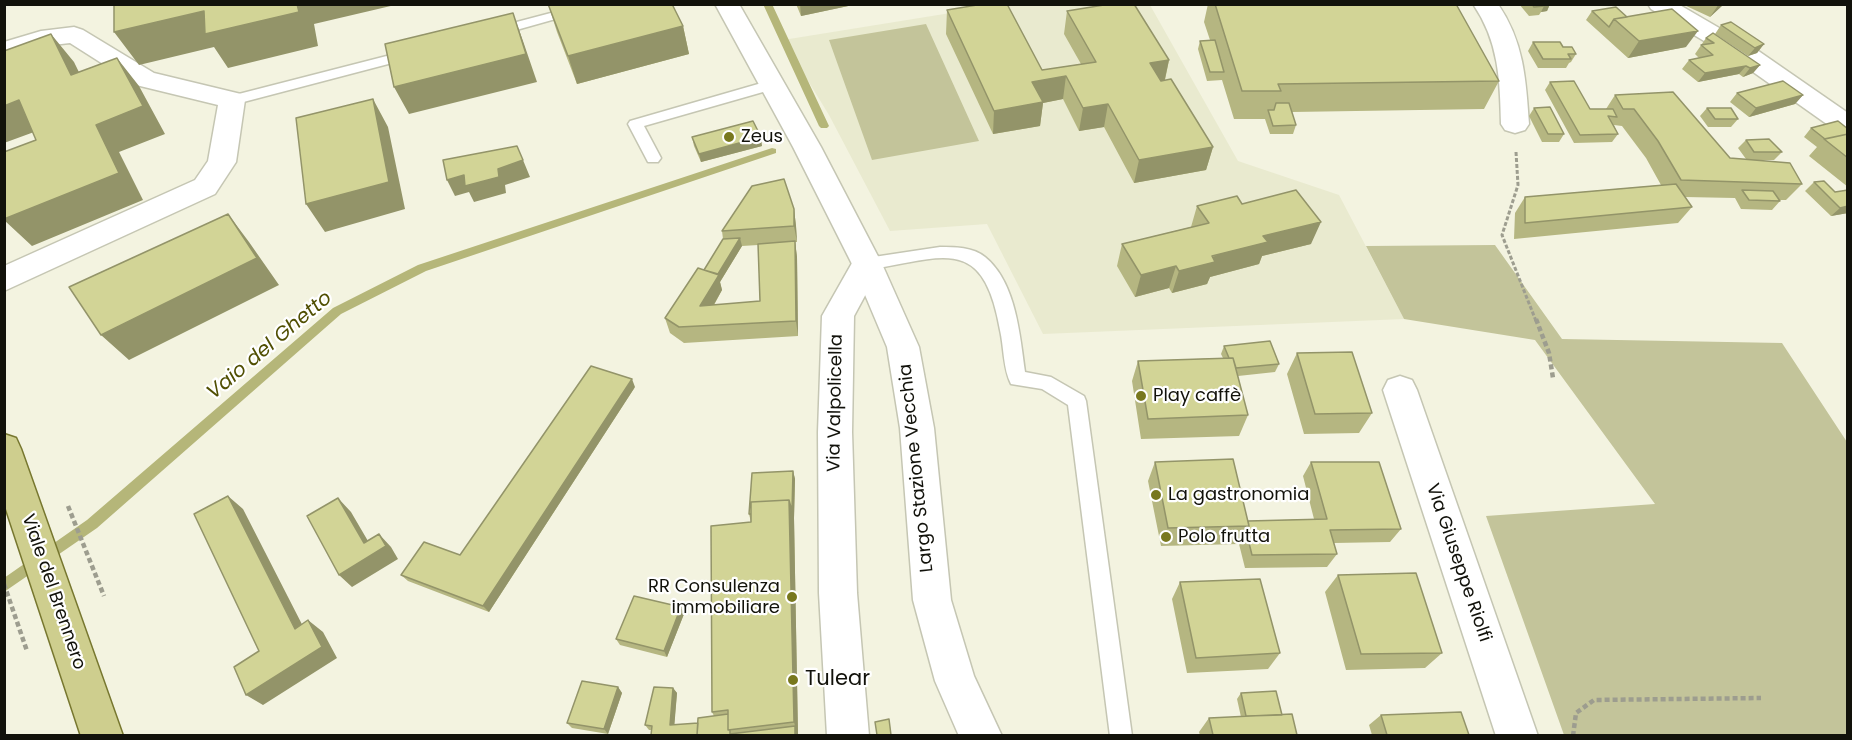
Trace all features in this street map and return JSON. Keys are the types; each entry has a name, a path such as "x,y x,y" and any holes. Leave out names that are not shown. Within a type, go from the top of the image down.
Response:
{"main road":[{"name":"Viale del Brennero","path":"4,449 102,735"}],"street":[{"path":"727,4 867,264"},
{"path":"1485,4 1500,23 1511,57 1515,124"},
{"path":"1660,4 1748,56 1848,126"},
{"path":"4,51 41,39 74,34 145,79 232,100 222,162 205,188 4,279"},
{"name":"Via Valpolicella","path":"848,735 837,582 835,432 838,316 867,264"},
{"name":"Largo Stazione Vecchia","path":"867,264 903,347 917,428 932,600 955,681 981,735"},
{"name":"Via Giuseppe Riolfi","path":"1400,390 1517,735"}],"lane":[{"path":"475,38 603,4"},
{"path":"232,100 429,49"},
{"path":"653,158 635,124 772,86"},
{"path":"867,264 965,254 983,262 995,283 1009,325 1017,379 1045,382 1077,401 1119,734"}],"path":[{"path":"1515,124 1518,185 1502,236 1549,353 1552,378"},
{"path":"68,506 104,597"},
{"path":"4,584 27,651"},
{"path":"1573,735 1573,716 1580,705 1594,700 1761,698"}],"shaded area":[{"path":"1000,5 1150,5 1238,161 1339,195 1404,319 1043,334 987,224 890,231 829,115 783,40"},
{"path":"926,24 979,141 872,160 829,40"},
{"path":"1495,245 1562,339 1782,343 1847,442 1847,735 1564,735 1486,516 1655,504 1535,340 1404,319 1366,246"}],"building":[{"path":"114,4 297,4 299,12 205,34 204,11 114,32"},
{"path":"548,4 672,4 683,26 568,56"},
{"path":"983,4 1007,4 1042,70 1096,62 1067,11 1110,4 1134,4 1169,60 1150,63 1161,81 1171,79 1213,147 1139,160 1108,104 1083,108 1066,76 1032,82 1043,102 994,111 947,10"},
{"path":"1215,4 1456,4 1499,81 1278,84 1281,91 1242,91"},
{"path":"1532,4 1542,4 1544,6 1534,7"},
{"path":"1616,7 1627,17 1614,19 1609,27 1592,11"},
{"path":"1672,9 1698,31 1639,41 1614,19"},
{"path":"513,13 526,54 394,87 385,44"},
{"path":"1731,22 1764,44 1755,48 1721,25"},
{"path":"1713,33 1760,65 1705,73 1689,60 1713,55 1701,45 1714,43 1706,38"},
{"path":"51,34 71,75 117,58 143,106 96,125 119,173 4,219 4,152 36,140 19,100 4,106 4,51"},
{"path":"1215,40 1224,72 1210,72 1200,41"},
{"path":"1533,42 1560,42 1563,47 1572,47 1576,54 1568,54 1571,59 1543,59"},
{"path":"1574,81 1590,109 1613,109 1617,117 1608,116 1618,134 1580,135 1550,82"},
{"path":"1783,81 1803,95 1756,108 1737,93"},
{"path":"1673,92 1730,158 1790,163 1802,184 1681,180 1658,141 1634,109 1623,109 1615,95"},
{"path":"373,99 389,182 306,204 296,118"},
{"path":"1276,103 1289,103 1296,125 1273,126 1268,110 1274,110"},
{"path":"1550,107 1564,134 1548,134 1534,108"},
{"path":"1707,108 1731,108 1738,119 1715,119"},
{"path":"753,121 761,137 699,154 692,137"},
{"path":"1838,121 1848,129 1848,134 1825,139 1811,128"},
{"path":"1848,134 1848,158 1824,139"},
{"path":"1769,139 1782,152 1754,152 1746,140"},
{"path":"517,146 523,160 498,169 499,177 465,186 464,175 447,180 443,160"},
{"path":"784,179 794,209 794,226 722,231 752,186"},
{"path":"1824,181 1835,192 1848,190 1848,206 1840,208 1814,182"},
{"path":"1676,184 1692,207 1525,223 1525,197"},
{"path":"1296,190 1321,222 1263,236 1268,242 1212,256 1215,262 1179,271 1176,266 1141,275 1122,244 1209,223 1197,206 1237,196 1242,204"},
{"path":"1742,190 1773,191 1780,201 1749,200"},
{"path":"228,214 257,258 101,335 69,287"},
{"path":"740,238 718,274 704,270 723,239"},
{"path":"795,241 796,321 679,327 665,318 698,268 719,275 700,306 760,301 758,244"},
{"path":"1270,341 1279,364 1236,368 1233,358 1229,358 1224,346"},
{"path":"1352,352 1372,413 1315,414 1297,353"},
{"path":"1233,358 1248,415 1148,419 1138,361"},
{"path":"591,366 632,379 483,606 401,575 424,542 460,555"},
{"path":"1233,459 1249,526 1168,528 1155,462"},
{"path":"1311,462 1379,462 1401,529 1330,530 1337,554 1252,555 1246,531 1249,526 1248,521 1327,519"},
{"path":"793,471 792,511 789,500 751,502 751,514 749,514 752,473"},
{"path":"228,496 295,629 308,620 322,647 246,695 234,667 259,651 194,514"},
{"path":"338,498 364,543 379,534 386,546 339,575 307,516"},
{"path":"789,500 794,722 728,730 728,710 712,712 711,526 751,522 751,502"},
{"path":"1416,573 1442,653 1361,654 1338,575"},
{"path":"1260,579 1280,653 1196,658 1180,582"},
{"path":"634,596 681,607 664,651 616,639"},
{"path":"582,681 618,687 604,729 567,723"},
{"path":"654,687 673,688 670,725 698,723 697,735 651,735 652,726 645,725"},
{"path":"1276,691 1282,715 1246,716 1241,693"},
{"path":"1461,712 1469,735 1387,735 1381,715"},
{"path":"728,714 730,734 795,726 795,735 697,735 698,718"},
{"path":"1292,714 1297,735 1213,735 1209,718"},
{"path":"889,719 891,735 877,735 875,722"}],"waterway":[{"name":"Vaio del Ghetto","path":"767,4 824,126"},
{"name":"Vaio del Ghetto","path":"4,586 92,524 337,311 422,268 772,151"}],"place":[{"name":"Zeus","path":"729,137"},
{"name":"Play caffè","path":"1141,396"},
{"name":"La gastronomia","path":"1156,495"},
{"name":"Polo frutta","path":"1166,537"},
{"name":"RR Consulenza immobiliare","path":"792,597"},
{"name":"Tulear","path":"793,680"}]}
